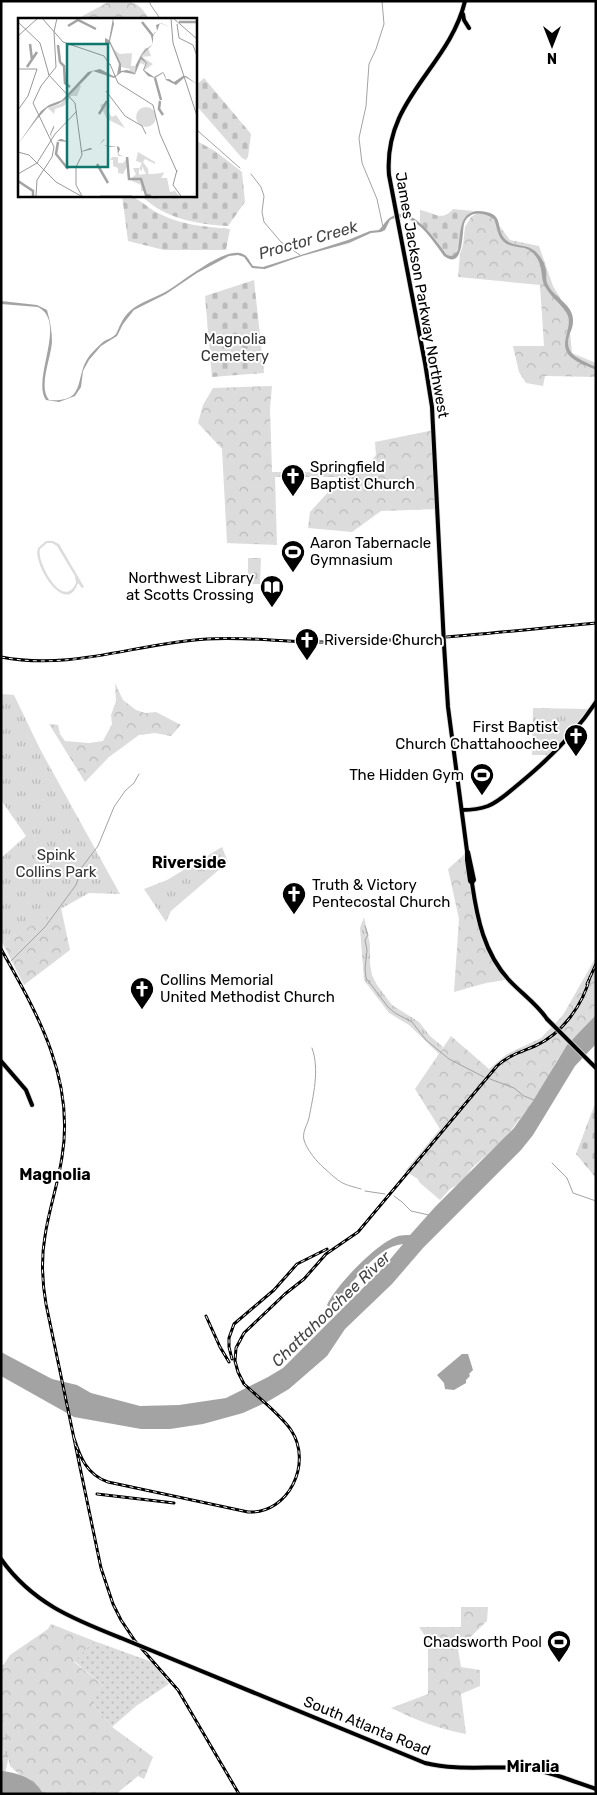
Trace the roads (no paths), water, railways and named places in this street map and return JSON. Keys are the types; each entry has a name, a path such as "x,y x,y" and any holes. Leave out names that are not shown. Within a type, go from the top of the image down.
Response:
{"main road":[{"name":"James Jackson Parkway Northwest","path":"466,1 455,30 406,103 395,126 391,142 389,168 432,407 448,707 467,851 471,860 474,880 472,882 479,924 491,956 510,981 596,1068"},
{"path":"463,11 464,20 469,28"},
{"path":"462,810 484,807 502,798 556,752 596,702"},
{"path":"1,1062 27,1092 32,1104"},
{"name":"South Atlanta Road","path":"1,1558 19,1581 46,1604 68,1616 425,1763 457,1769 510,1768 532,1770 596,1789"}],"waterway":[{"path":"149,1 159,18"},
{"path":"382,1 384,24 369,64 366,106 359,138 362,163 377,199 383,227"},
{"path":"196,126 198,131 240,168"},
{"name":"Proctor Creek","path":"251,174 261,187 264,196 262,212 264,222 281,242 300,255"},
{"path":"11,961 45,927 76,885 82,867 98,846 114,807 139,774"},
{"path":"365,926 368,935 365,940 367,950 366,978 388,1007 412,1022 426,1040 449,1059 484,1077"},
{"path":"312,1048 316,1074 304,1140 315,1159 334,1177 344,1184 361,1189"},
{"path":"490,1079 514,1088 524,1096 534,1100"},
{"path":"552,1163 567,1178 573,1193 596,1201"},
{"path":"365,1191 385,1194"},
{"path":"394,1196 411,1211 429,1215"},
{"path":"1,1767 2,1771"}],"railway":[{"path":"1,657 54,661 79,659 181,641 207,639 237,638 313,642 394,640 596,623"},
{"path":"1,949 40,1023 58,1074 63,1101 65,1128 62,1157 45,1236 43,1278 46,1304 101,1568 113,1604 121,1620 135,1641 178,1690 239,1794"},
{"path":"587,984 596,964"},
{"path":"74,1438 85,1464 95,1475 108,1482 248,1512 263,1510 275,1505 285,1496 293,1484 298,1471 297,1443 287,1424 244,1384 238,1372 235,1361 236,1348 244,1333 285,1294 304,1279 326,1254 358,1232 497,1066 511,1056 545,1041 570,1018 587,988 590,977"},
{"path":"232,1359 229,1338 234,1324 274,1290 297,1264 327,1249"},
{"path":"206,1316 229,1362"},
{"path":"97,1494 174,1503"}],"place":[{"name":"Springfield Baptist Church","path":"293,497"},
{"name":"Aaron Tabernacle Gymnasium","path":"293,573"},
{"name":"Northwest Library at Scotts Crossing","path":"272,608"},
{"name":"Riverside Church","path":"307,661"},
{"name":"First Baptist Church Chattahoochee","path":"576,757"},
{"name":"The Hidden Gym","path":"482,796"},
{"name":"Truth & Victory Pentecostal Church","path":"294,915"},
{"name":"Collins Memorial United Methodist Church","path":"142,1010"},
{"name":"Chadsworth Pool","path":"559,1663"}],"district":[{"name":"Riverside","path":"189,862"},
{"name":"Magnolia","path":"55,1174"},
{"name":"Miralia","path":"533,1766"}],"park label":[{"name":"Magnolia Cemetery","path":"235,348"},
{"name":"Spink Collins Park","path":"56,864"}],"water label":[{"name":"Chattahoochee River","path":"331,1309"}]}
